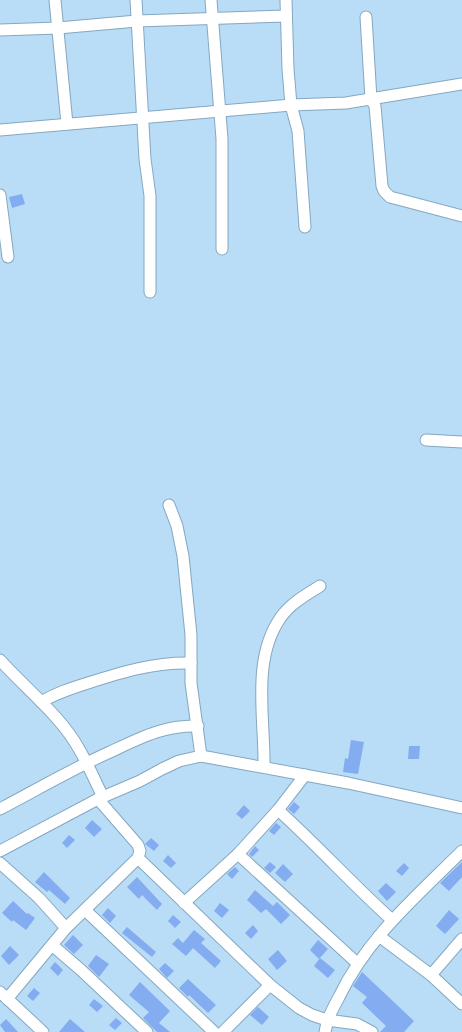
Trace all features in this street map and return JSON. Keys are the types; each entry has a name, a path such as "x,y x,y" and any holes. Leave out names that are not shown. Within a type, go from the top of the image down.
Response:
{"street":[{"path":"55,0 67,124"},
{"path":"136,0 145,159 150,196 150,292"},
{"path":"211,0 214,19 222,140 222,249"},
{"path":"286,0 291,105 298,131 305,227"},
{"path":"0,30 58,28 137,20 286,16"},
{"path":"366,18 372,99 375,106 384,191 390,196 408,202 462,216"},
{"path":"0,130 144,116 291,105 346,103 462,84"},
{"path":"0,195 8,257"},
{"path":"426,440 462,442"},
{"path":"169,505 177,526 183,556 191,635 191,683 201,756"},
{"path":"264,767 261,696 269,642 281,617 293,604 320,586"},
{"path":"0,660 41,702 79,748 100,798 138,845 140,851 138,858 66,928 52,946 4,995 43,1032"},
{"path":"41,702 63,691 120,673 151,665 191,662"},
{"path":"0,809 86,762 148,734 180,726 198,726"},
{"path":"0,851 100,798 179,761 201,756 305,775 462,808"},
{"path":"184,903 238,854 278,810 305,775"},
{"path":"278,810 322,851 352,884 392,920"},
{"path":"325,1032 327,1020 357,964 392,920 462,851"},
{"path":"238,854 357,964"},
{"path":"138,858 270,986 299,1008 312,1016 357,1024 372,1032"},
{"path":"0,863 39,898 66,928"},
{"path":"85,910 214,1032"},
{"path":"379,936 431,975 462,1004"},
{"path":"431,975 462,939"},
{"path":"52,946 81,970 147,1032"},
{"path":"224,1032 270,986"}],"building":[{"path":"22,194 25,204 12,208 9,197"},
{"path":"351,740 364,742 358,774 343,772 345,758 348,759"},
{"path":"409,746 420,746 419,759 408,759"},
{"path":"294,802 300,807 294,814 288,809"},
{"path":"244,805 250,811 242,819 236,814"},
{"path":"92,820 102,829 94,837 85,828"},
{"path":"276,823 281,827 274,835 269,831"},
{"path":"69,835 75,840 67,848 62,843"},
{"path":"151,838 159,845 154,851 145,844"},
{"path":"255,846 259,850 252,857 249,854"},
{"path":"168,855 176,863 171,868 163,861"},
{"path":"270,862 276,867 270,873 264,868"},
{"path":"462,862 462,877 449,891 440,883"},
{"path":"404,863 409,868 402,876 396,871"},
{"path":"283,864 293,874 285,882 275,873"},
{"path":"235,867 239,871 232,879 227,874"},
{"path":"44,872 70,898 65,904 49,890 47,892 35,882"},
{"path":"137,877 162,904 157,910 142,895 139,899 127,887"},
{"path":"386,883 396,892 387,901 378,891"},
{"path":"255,890 273,906 277,902 290,915 281,924 266,909 261,913 247,900"},
{"path":"13,901 27,914 35,918 26,930 13,920 12,922 2,913"},
{"path":"220,903 229,910 222,918 214,911"},
{"path":"108,908 116,916 110,923 102,915"},
{"path":"449,910 459,919 445,934 436,926"},
{"path":"173,915 181,922 175,928 168,921"},
{"path":"253,925 258,931 251,939 245,933"},
{"path":"127,927 156,952 152,957 122,933"},
{"path":"194,930 205,939 201,943 221,961 215,968 193,948 186,956 172,944 178,938 183,943"},
{"path":"73,935 83,945 74,954 64,945"},
{"path":"318,940 328,949 319,959 310,950"},
{"path":"10,946 19,955 9,965 1,956"},
{"path":"278,950 287,961 277,970 268,959"},
{"path":"96,955 109,964 99,977 88,966"},
{"path":"320,958 335,970 328,978 314,966"},
{"path":"55,962 63,970 58,976 50,968"},
{"path":"165,963 174,971 167,978 159,969"},
{"path":"362,972 414,1021 404,1032 380,1032 386,1026 362,1003 367,997 353,986"},
{"path":"188,979 216,1005 208,1013 179,988"},
{"path":"140,982 170,1011 159,1023 170,1032 157,1032 143,1018 149,1012 129,995"},
{"path":"34,988 40,993 33,1001 27,996"},
{"path":"94,999 103,1006 97,1012 89,1005"},
{"path":"258,1007 269,1017 262,1025 250,1015"},
{"path":"116,1018 122,1023 115,1030 109,1025"},
{"path":"6,1019 18,1032 5,1032 0,1025"},
{"path":"70,1019 85,1032 59,1032"}]}
